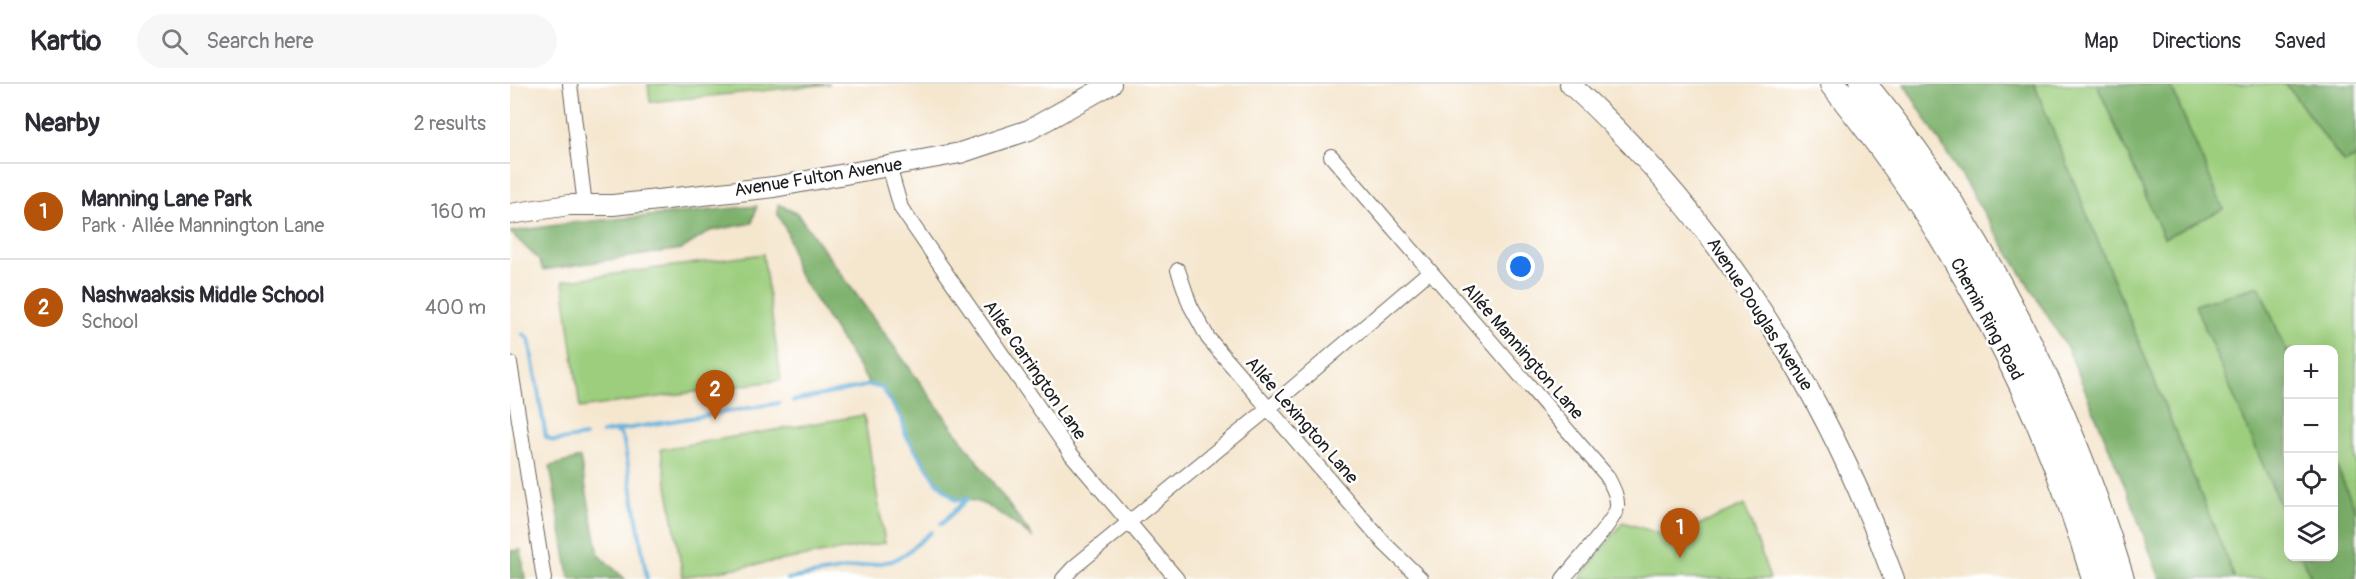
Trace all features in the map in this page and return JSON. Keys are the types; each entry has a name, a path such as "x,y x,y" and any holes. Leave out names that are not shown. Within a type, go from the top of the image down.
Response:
{"highway":[{"name":"Chemin Ring Road","path":"1833,84 1867,126 1919,199 1964,272 2001,340 2031,402 2059,470 2095,579"},
{"name":"Chemin Ring Road","path":"1863,84 1886,111 1953,209 2016,316 2057,403 2111,546 2121,579"}],"street":[{"path":"570,84 585,205"},
{"name":"Avenue Fulton Avenue","path":"510,214 569,205 613,205 774,187 960,153 1029,130 1111,84"},
{"name":"Avenue Douglas Avenue","path":"1570,84 1661,177 1746,286 1805,379 1834,435 1880,539 1894,579"},
{"name":"Allée Mannington Lane","path":"1330,156 1607,476 1616,492 1617,510 1563,579"},
{"name":"Allée Carrington Lane","path":"889,166 901,208 1071,454 1177,579"},
{"name":"Allée Lexington Lane","path":"1178,270 1190,305 1208,338 1384,543 1421,579"},
{"path":"1063,579 1074,567 1268,409 1430,271"},
{"path":"510,363 544,579"}],"green space":[{"path":"648,84 830,84 650,102"},
{"path":"1904,84 2034,84 2235,579 2160,579 2129,496 2068,349"},
{"path":"2034,84 2097,84 2164,238 2223,209 2170,84 2286,84 2343,162 2356,157 2356,512 2338,469 2338,345 2284,345 2259,286 2195,305 2284,515 2284,561 2304,561 2312,579 2235,579"},
{"path":"2097,84 2170,84 2223,209 2164,238"},
{"path":"2286,84 2356,84 2356,157 2344,163"},
{"path":"778,204 797,213 1033,538 987,506 967,500 956,500 937,482 906,436 902,419 882,388 870,385 796,270 787,232 778,215"},
{"path":"757,206 752,223 710,231 682,249 543,270 539,260 510,232 571,223"},
{"path":"763,254 781,380 580,408 563,281"},
{"path":"2259,286 2284,345 2284,515 2195,305"},
{"path":"864,415 885,543 683,577 661,449"},
{"path":"580,458 599,555 625,579 572,579 569,576 550,466"},
{"path":"2338,469 2356,512 2356,579 2312,579 2304,561 2338,561"},
{"path":"1745,505 1770,579 1580,579 1623,522 1671,537"},
{"path":"521,550 525,579 510,579 510,551"}],"waterway":[{"path":"523,334 529,339 546,437 554,441 585,436"},
{"path":"793,401 870,385 882,388 902,419 906,436 937,482 956,500 968,499"},
{"path":"602,433 779,403"},
{"path":"616,432 621,435 624,442 647,579"},
{"path":"941,524 967,499"},
{"path":"788,579 892,561 904,555 931,532"}],"place":[{"name":"Nashwaaksis Middle School","path":"715,420"},
{"name":"Manning Lane Park","path":"1680,558"}]}
